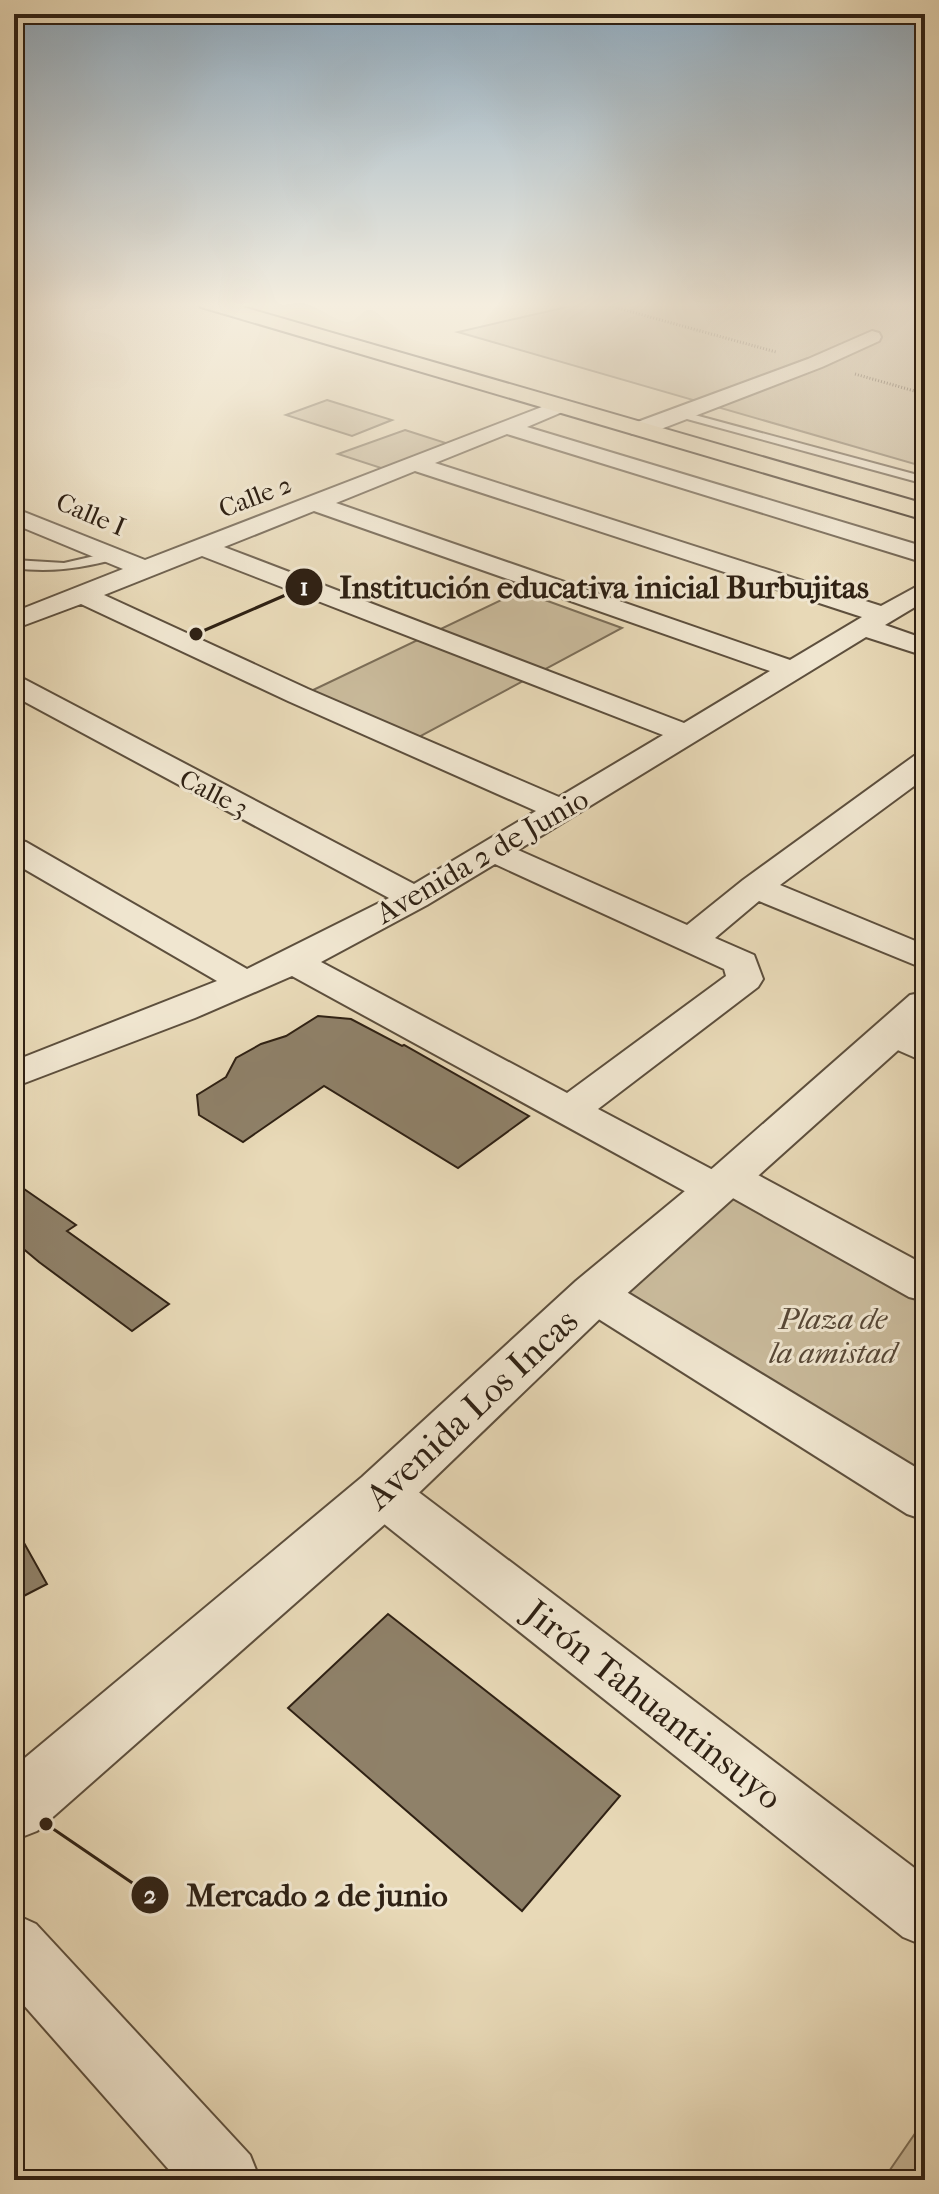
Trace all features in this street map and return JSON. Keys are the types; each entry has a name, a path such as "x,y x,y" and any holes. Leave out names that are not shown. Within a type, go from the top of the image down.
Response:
{"highway":[{"path":"560,406 925,512"}],"street":[{"path":"640,429 703,405"},
{"name":"Calle 2","path":"14,621 560,406"},
{"path":"505,427 925,555"},
{"path":"416,464 874,621 925,648"},
{"path":"314,503 790,669"},
{"name":"Calle I","path":"14,515 144,569"},
{"path":"201,547 686,734"},
{"name":"Avenida 2 de Junio","path":"14,1075 294,962 415,898 925,590"},
{"path":"81,594 298,695 561,810"},
{"name":"Calle 3","path":"14,685 415,898"},
{"path":"691,940 755,887 925,763"},
{"path":"14,849 246,983"},
{"path":"493,851 741,963 745,979 571,1110"},
{"path":"755,887 925,958"},
{"path":"294,962 571,1110 925,1285"},
{"name":"Avenida Los Incas","path":"14,1809 382,1493 594,1294 722,1184 914,1029"},
{"path":"594,1294 925,1499"},
{"name":"Jirón Tahuantinsuyo","path":"382,1493 925,1915"},
{"path":"14,1946 225,2180"}],"lane":[{"path":"680,414 925,481"},
{"path":"14,564 42,569 74,567 112,556"}],"green space":[{"path":"312,405 345,405 392,420 352,436 286,415"},
{"path":"712,405 925,405 925,467"},
{"path":"405,430 449,444 384,469 338,454"},
{"path":"520,591 622,628 419,737 311,691"},
{"name":"Plaza de la amistad","path":"730,1178 925,1285 925,1497 594,1294"},
{"path":"925,2119 925,2180 883,2180"}],"building":[{"path":"318,1016 351,1019 404,1045 529,1116 458,1168 324,1086 243,1142 199,1115 197,1095 226,1077 236,1058 261,1044 286,1036"},
{"path":"14,1182 76,1225 67,1231 169,1304 132,1331 39,1262 14,1241"},
{"path":"14,1525 47,1584 14,1601"},
{"path":"388,1614 620,1796 522,1911 288,1708"}],"place":[{"name":"Institución educativa inicial Burbujitas","path":"196,634"},
{"name":"Mercado 2 de junio","path":"46,1824"}]}
